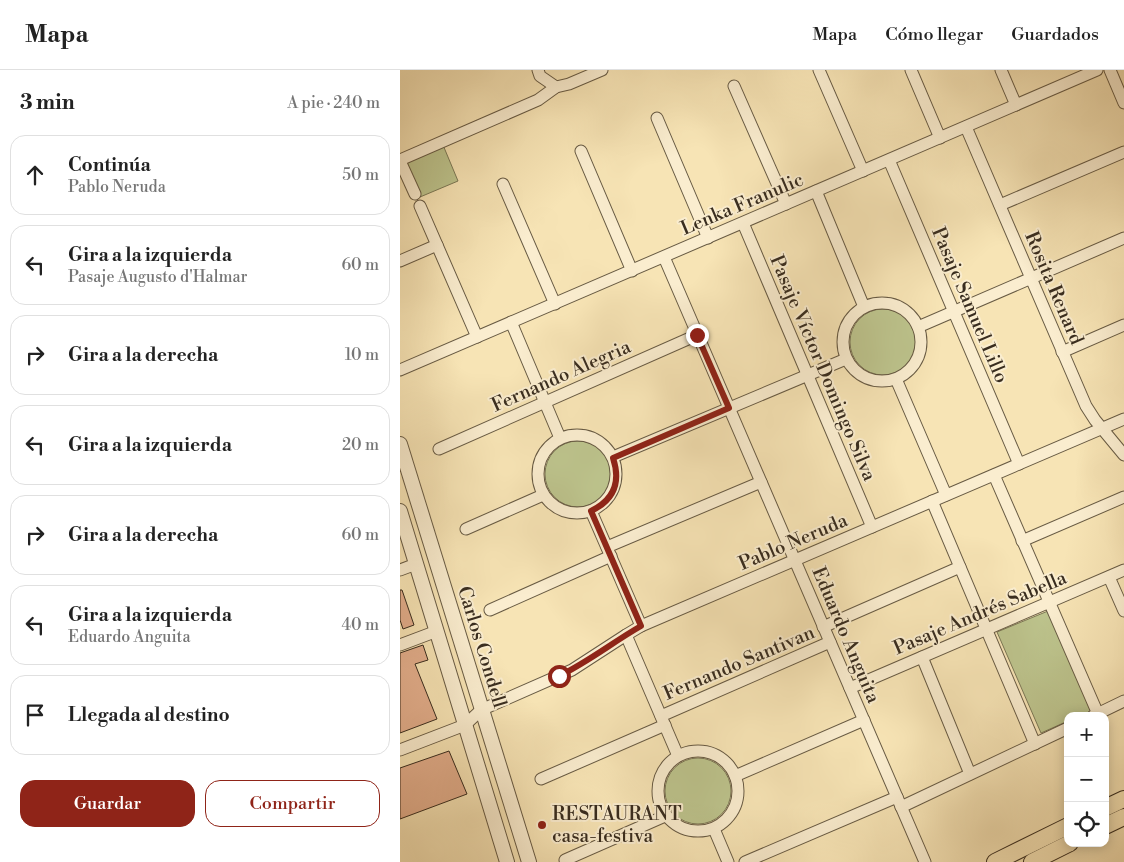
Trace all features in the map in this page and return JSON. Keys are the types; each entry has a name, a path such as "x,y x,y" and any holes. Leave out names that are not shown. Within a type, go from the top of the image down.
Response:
{"main road":[{"path":"1109,806 1124,799"},
{"path":"1109,824 1124,817"},
{"path":"994,862 1064,828"},
{"path":"1032,862 1064,846"}],"street":[{"path":"538,70 540,76 556,87"},
{"path":"415,194 400,160 538,100 556,87 569,84 602,70"},
{"path":"819,70 862,171"},
{"path":"911,70 940,138"},
{"path":"1001,70 1016,105"},
{"name":"Lenka Franulic","path":"400,370 1095,70"},
{"path":"1110,70 1124,103"},
{"path":"734,86 786,204"},
{"path":"657,118 708,238"},
{"name":"Rosita Renard","path":"966,127 1086,406 1094,420 1124,455"},
{"path":"580,151 632,271"},
{"path":"1000,205 1124,152"},
{"name":"Pasaje Samuel Lillo","path":"889,160 1019,464"},
{"path":"504,184 555,304"},
{"path":"816,191 864,307"},
{"path":"420,206 477,337"},
{"name":"Pasaje Víctor Domingo Silva","path":"742,223 872,527"},
{"path":"918,327 1124,238"},
{"path":"400,261 437,245"},
{"name":"Eduardo Anguita","path":"664,257 925,862"},
{"path":"882,303 900,307 908,312 918,327 921,336 920,354 911,370 896,379 876,382 867,379 851,367 846,358 842,339 844,329 856,312 864,307 882,303"},
{"path":"511,322 560,438"},
{"path":"1062,352 1124,325"},
{"name":"Fernando Alegria","path":"439,449 697,335"},
{"path":"613,458 846,358"},
{"path":"896,379 946,495"},
{"name":"Pablo Neruda","path":"465,725 482,710 572,670 641,626 1124,419"},
{"path":"578,434 595,439 608,450 613,458 616,466 616,485 607,501 600,507 576,514 568,513 554,506 543,495 538,477 538,467 546,450 560,438 578,434"},
{"name":"Carlos Condell","path":"400,444 529,862"},
{"path":"994,475 1095,712"},
{"path":"490,610 609,552 761,482"},
{"path":"466,529 543,495"},
{"path":"1022,541 1124,497"},
{"path":"932,501 1035,744"},
{"name":"Carlos Condell","path":"400,511 508,862"},
{"path":"591,511 641,626"},
{"path":"400,570 416,564"},
{"path":"823,627 960,567"},
{"name":"Pasaje Andrés Sabella","path":"850,688 1124,570"},
{"path":"1109,577 1124,611"},
{"path":"400,645 437,631"},
{"path":"626,635 678,756"},
{"name":"Fernando Santivan","path":"541,779 830,642"},
{"path":"922,657 970,774"},
{"path":"1102,712 1124,701"},
{"path":"735,776 864,720"},
{"path":"400,750 465,725"},
{"path":"745,862 970,774 1035,744 1064,734"},
{"path":"686,752 711,753 726,762 735,776 738,791 735,806 727,820 714,829 699,832 684,830 670,822 665,816 658,800 658,783 665,767 671,760 686,752"},
{"path":"565,860 665,816"},
{"path":"714,829 728,862"}],"green space":[{"path":"443,145 458,181 420,197 405,161"},
{"path":"883,309 896,312 906,319 913,329 916,342 913,355 906,365 896,372 883,375 870,372 860,365 853,355 850,342 853,329 860,319 870,312"},
{"path":"578,441 591,444 601,451 608,461 611,474 608,487 601,497 591,504 578,507 565,504 555,497 548,487 545,474 548,461 555,451 565,444"},
{"path":"1048,611 1091,711 1064,712 1064,723 1041,733 997,632"},
{"path":"698,758 711,761 721,768 728,778 731,791 728,804 721,814 711,821 698,824 685,821 675,814 668,804 665,791 668,778 675,768 685,761"}],"building":[{"path":"400,590 402,590 414,625 403,629 400,620"},
{"path":"423,645 428,660 415,664 437,719 400,733 400,653"},
{"path":"449,751 467,794 400,819 400,768"}],"place":[{"name":"RESTAURANT casa-festiva","path":"542,825"}],"route":[{"path":"559,676 572,670 641,626 591,511 607,501 616,485 616,466 613,458 729,408 697,335"}]}
